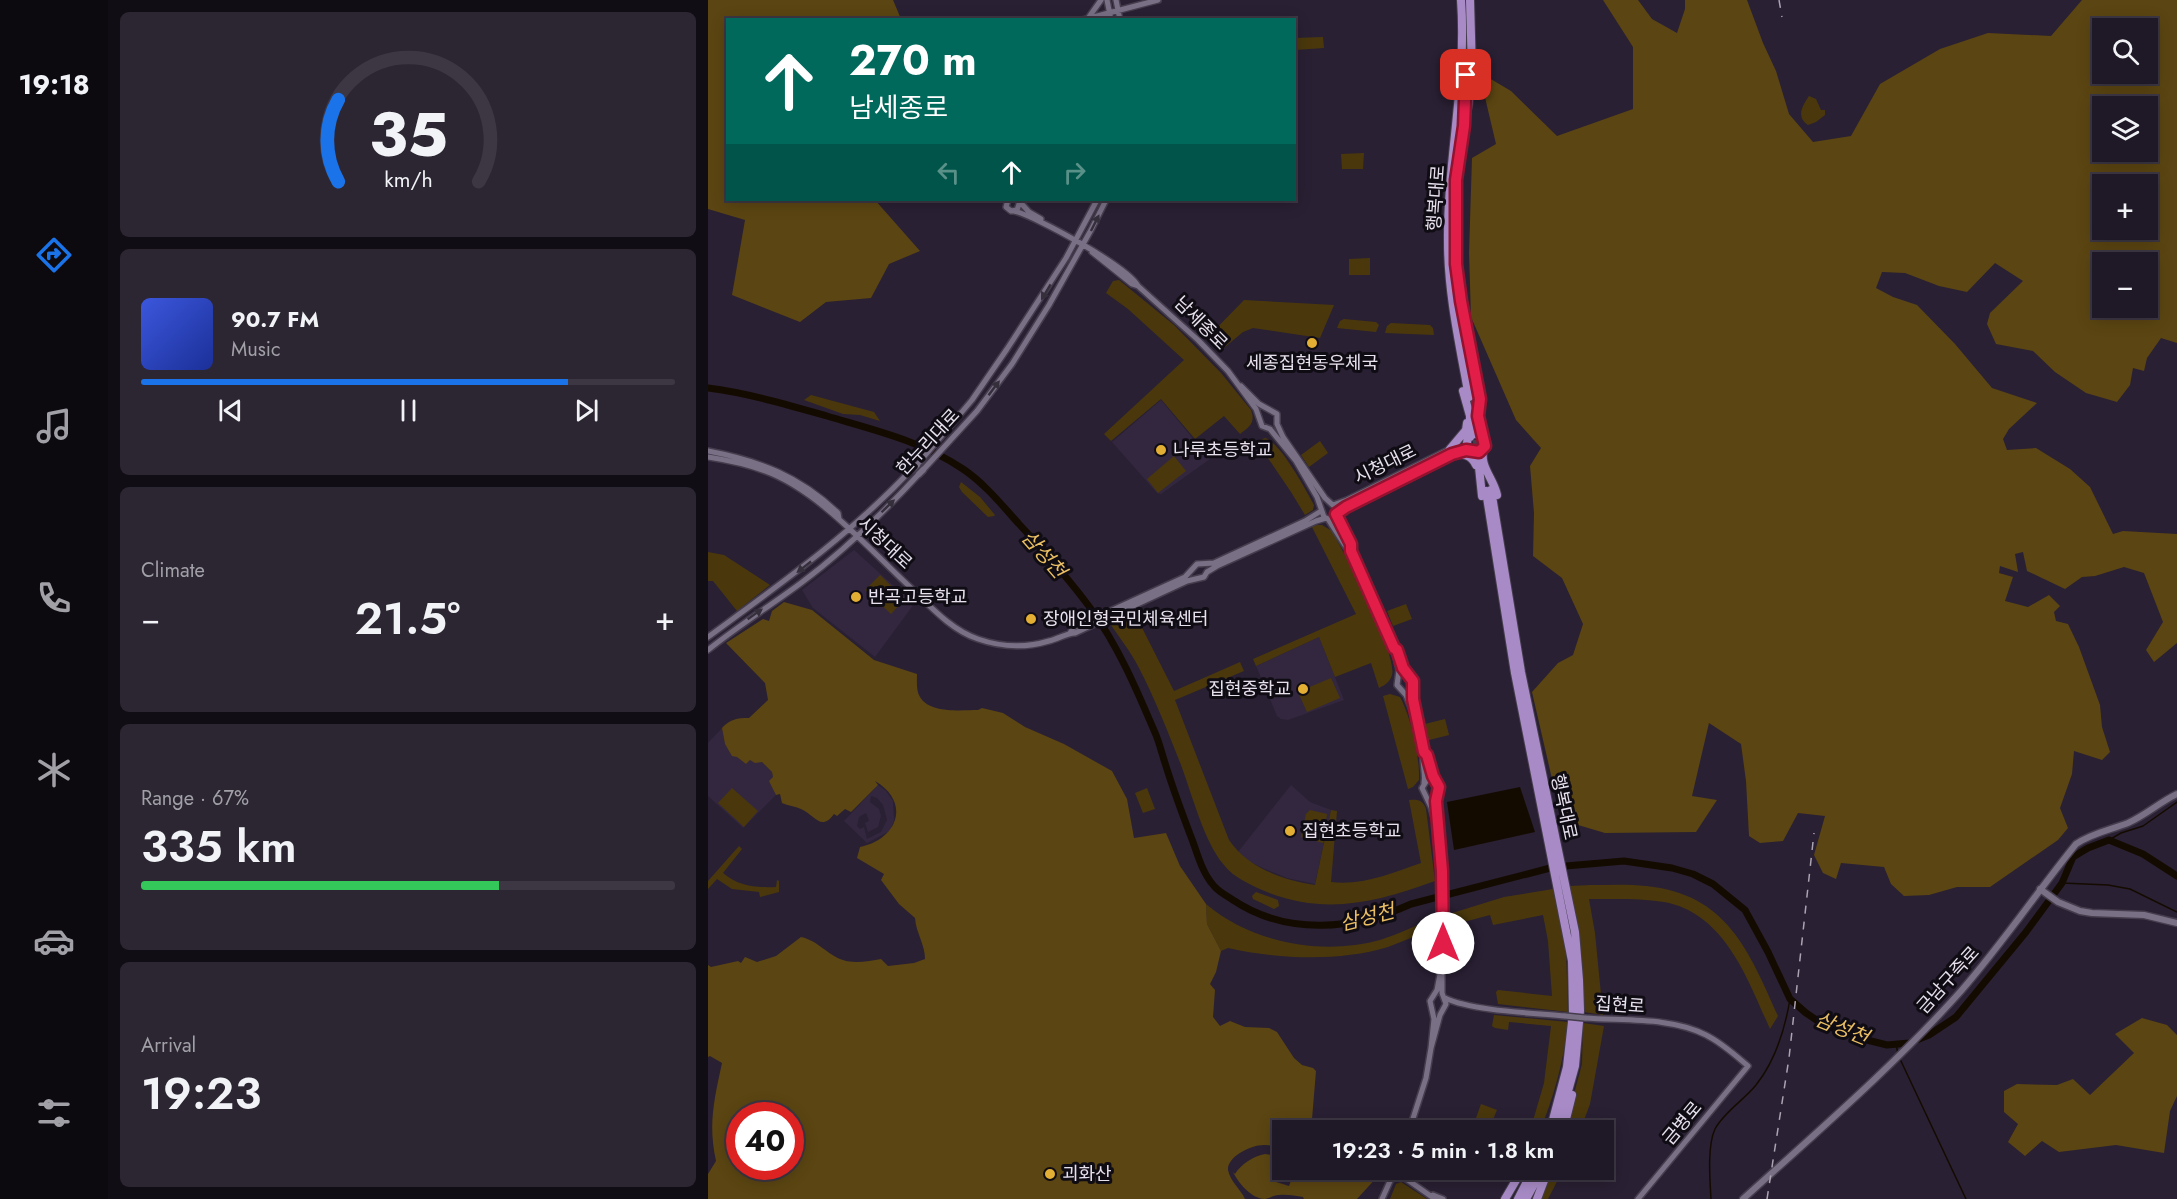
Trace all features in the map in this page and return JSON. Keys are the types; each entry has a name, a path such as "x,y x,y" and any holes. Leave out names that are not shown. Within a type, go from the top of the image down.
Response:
{"highway":[{"path":"1459,0 1455,100 1460,126"},
{"path":"1460,126 1470,99 1472,80 1468,0"},
{"name":"행복대로","path":"1460,126 1448,243 1449,272 1472,398"},
{"path":"1472,398 1467,445 1472,451 1488,489"},
{"path":"1472,398 1484,443 1482,460 1488,489"},
{"path":"1451,451 1466,430 1472,398"},
{"path":"1451,451 1475,434 1484,443"},
{"path":"1451,451 1479,452 1484,443"},
{"path":"1451,451 1466,454 1473,459 1488,489"},
{"name":"행복대로","path":"1488,489 1515,652 1521,672 1553,846 1575,932 1580,980 1580,1011 1575,1066 1560,1120"},
{"name":"행복대로","path":"1553,1120 1567,1067 1573,994 1572,961 1563,891"},
{"path":"1566,1120 1574,1086 1575,1066"},
{"path":"1548,1120 1562,1084"},
{"path":"1505,1199 1516,1180"},
{"path":"1518,1199 1528,1180"},
{"path":"1526,1199 1536,1180"},
{"path":"1537,1199 1544,1180"}],"main road":[{"name":"금남구즉로","path":"1743,1199 1894,1059 1960,992 2042,891 2076,844 2086,837 2128,823 2177,794"},
{"path":"2042,891 2073,909 2092,913 2144,915 2177,923"}],"street":[{"path":"1092,18 1101,0"},
{"path":"1107,0 1111,18"},
{"path":"1116,0 1120,18"},
{"path":"1092,18 1110,11 1158,0"},
{"path":"1001,201 1009,211 1049,226"},
{"path":"1006,207 1008,201"},
{"path":"1014,211 1017,210 1020,201"},
{"path":"1020,201 1029,212 1049,226"},
{"name":"한누리대로","path":"708,638 783,583 849,530 914,467 950,428 1042,298 1096,201"},
{"name":"한누리대로","path":"708,650 802,582 856,536 921,472 977,411 1012,364 1049,305 1106,201"},
{"name":"남세종로","path":"1049,226 1113,262 1136,280 1138,286 1198,340 1239,385 1260,417"},
{"name":"남세종로","path":"1239,385 1258,404 1269,410"},
{"path":"1351,551 1346,548 1327,519 1304,474 1270,429 1262,426 1260,417 1263,412 1269,410 1277,414 1277,424 1283,437 1332,504 1394,648 1399,670 1397,685 1417,722"},
{"path":"1270,429 1277,424"},
{"name":"시청대로","path":"708,451 750,460 789,476 829,504 838,513 839,519"},
{"name":"시청대로","path":"1332,504 1347,500 1451,451"},
{"name":"시청대로","path":"1336,513 1451,451"},
{"name":"시청대로","path":"708,457 735,462 767,472 803,491 839,519 938,614 964,633 986,642 1012,646 1046,642 1073,632 1175,582 1192,571"},
{"path":"1332,504 1325,505 1322,510 1214,563 1197,564 1192,571 1197,578 1204,577 1207,572 1316,521 1333,518 1336,513"},
{"path":"1204,564 1207,572"},
{"name":"시청대로","path":"1118,610 1197,578"},
{"path":"1394,648 1413,681 1417,722 1424,752 1439,787 1436,806 1439,824 1437,828"},
{"path":"1399,678 1408,675"},
{"path":"1402,691 1407,691 1412,687"},
{"path":"1424,752 1422,756 1426,774 1422,789 1437,828 1442,871 1442,964 1446,1004 1431,1048"},
{"path":"1424,783 1435,780"},
{"path":"1426,796 1432,797 1437,794"},
{"path":"1412,1120 1431,1048 1434,1018 1430,1001 1437,990 1442,964"},
{"path":"1433,996 1438,994 1444,997"},
{"name":"집현로","path":"1444,997 1458,1003 1479,1006 1683,1026 1707,1035 1748,1066"},
{"name":"집현로","path":"1443,1010 1456,1006 1479,1006"},
{"path":"1432,1008 1436,1011 1443,1010"},
{"name":"금병로","path":"1638,1199 1748,1066"},
{"path":"1382,1199 1391,1180"},
{"path":"1410,1180 1443,1199"},
{"path":"1429,1193 1435,1199"}],"shaded area":[{"path":"708,0 893,0 901,18 726,18 726,201 876,201 920,251 889,264 871,298 826,302 800,322 732,295 745,220 708,209"},
{"path":"1603,0 1638,0 1652,19 1677,33 1685,9 1685,0 1747,0 1776,71 1789,114 1813,142 1851,136 1880,84 1940,49 1988,33 2051,36 2082,0 2177,0 2177,343 2161,338 2147,358 2144,371 2133,368 2130,385 2117,402 2086,393 2055,372 2033,351 1996,344 1987,324 1990,313 2023,281 1995,263 1967,292 1939,286 1905,273 1882,272 1876,288 1893,297 1917,305 1955,344 1992,388 2037,403 2009,429 2003,439 2007,450 2036,448 2070,469 2090,487 2113,534 2123,531 2177,534 2177,643 2154,662 2146,650 2163,622 2144,573 2124,567 2095,576 2082,577 2065,589 2027,571 2023,552 2015,554 2018,572 2000,566 1999,573 2013,577 2005,601 2028,607 2049,595 2060,606 2054,612 2056,621 2068,624 2079,647 2100,705 2102,727 2110,752 2102,760 2074,751 2072,774 2060,808 2068,828 2058,840 1990,887 1957,887 1929,895 1904,896 1891,884 1884,867 1841,863 1836,879 1823,873 1814,855 1825,816 1798,813 1783,841 1760,843 1749,836 1741,744 1709,723 1692,796 1717,800 1696,832 1605,833 1578,825 1558,805 1532,692 1558,663 1573,655 1583,624 1562,578 1533,556 1534,513 1530,466 1541,448 1516,420 1471,317 1469,253 1472,158 1496,144 1479,72 1511,91 1557,136 1633,109 1633,47"},
{"path":"1323,37 1324,48 1296,50 1296,38"},
{"path":"1809,96 1816,99 1821,110 1825,110 1825,115 1808,125 1801,115 1802,107"},
{"path":"1364,153 1363,169 1342,169 1341,154"},
{"path":"1370,258 1370,275 1349,275 1349,259"},
{"path":"1119,280 1174,325 1221,373 1251,410 1253,418 1251,424 1240,434 1224,416 1195,439 1161,399 1111,441 1104,434 1184,360 1128,309 1106,293 1113,281"},
{"path":"1244,300 1334,305 1320,338 1253,328 1243,332 1219,352 1206,339"},
{"path":"1344,319 1376,322 1379,325 1376,332 1337,328 1340,321"},
{"path":"1391,323 1430,325 1434,335 1385,333 1387,326"},
{"path":"811,395 874,412 880,421 860,415 843,414 804,400"},
{"name":"나루초등학교","path":"1161,400 1210,459 1161,494 1157,493 1112,442"},
{"path":"1265,438 1271,441 1285,457 1314,505 1313,510 1305,515 1257,442"},
{"path":"1320,441 1328,453 1309,467 1301,455"},
{"path":"1174,456 1186,471 1158,493 1147,479"},
{"path":"961,482 980,497 994,516 988,517 962,492 959,487"},
{"path":"1322,525 1332,531 1369,603 1387,647 1392,664 1392,675 1387,683 1379,688 1371,663 1335,677 1319,637 1256,666 1253,659 1356,614 1312,527"},
{"name":"반곡고등학교","path":"854,550 914,604 875,657 813,608 802,590"},
{"path":"708,552 724,555 770,585 737,611 713,581 708,581"},
{"path":"880,575 905,599 891,614 865,590"},
{"path":"784,602 812,610 874,660 917,674 919,695 931,706 955,710 982,708 1003,713 1025,727 1064,744 1112,771 1127,799 1134,838 1166,833 1180,866 1206,904 1207,924 1221,951 1216,972 1210,984 1215,990 1213,1017 1220,1026 1230,1021 1245,1027 1269,1028 1277,1032 1294,1058 1302,1065 1316,1071 1312,1120 1272,1120 1272,1147 1260,1145 1242,1152 1229,1165 1231,1178 1245,1199 708,1199 708,1174 716,1161 712,1136 714,1101 722,1063 708,1057 708,965 711,967 738,961 741,963 745,957 757,962 776,956 801,937 837,958 847,961 862,962 881,959 888,966 914,963 925,959 915,918 899,904 881,880 884,874 857,858 860,847 873,843 883,836 891,828 895,819 896,809 893,799 886,790 875,781 878,785 851,812 845,809 837,816 834,814 822,822 801,809 782,803 780,794 776,795 769,781 773,777 772,772 762,762 755,763 750,760 746,764 732,756 725,744 722,728 734,720 749,718 768,700 765,683 726,643 763,619 769,621 772,611"},
{"path":"1406,604 1412,619 1393,626 1387,611"},
{"path":"1133,610 1174,691 1240,662 1244,671 1175,700 1229,840 1237,850 1267,871 1291,880 1315,885 1331,810 1337,811 1331,882 1354,882 1377,878 1421,863 1409,800 1415,800 1422,802 1426,809 1435,881 1370,900 1349,904 1328,904 1306,903 1284,898 1257,888 1232,873 1210,844 1181,765 1145,680 1109,622"},
{"name":"집현중학교","path":"1319,637 1344,700 1288,720 1281,719 1277,716 1256,666"},
{"path":"1331,678 1340,698 1307,712 1298,692"},
{"path":"1390,694 1400,697 1404,705 1416,749 1419,780 1408,789 1383,696"},
{"path":"1445,719 1449,735 1429,740 1425,724"},
{"path":"722,728 725,744 737,757 746,764 750,760 762,762 772,772 773,777 770,781 776,795 743,828 708,796 708,743"},
{"path":"878,785 893,801 894,821 890,831 867,843 844,821","holes":["871,796 877,798 883,805 887,820 881,832 867,839 864,827 860,829 857,826 859,817 866,813 869,821 865,823 868,832 878,827 881,816 879,809 870,802"]},
{"name":"집현초등학교","path":"1291,785 1310,802 1331,810 1315,884 1287,878 1265,869 1250,862 1238,852"},
{"path":"1520,787 1535,832 1454,850 1447,802"},
{"path":"732,788 758,811 744,827 718,803"},
{"path":"1147,788 1155,809 1143,813 1135,793"},
{"path":"1310,810 1327,814 1323,843 1301,837 1306,814"},
{"path":"739,846 742,849 723,873 735,881 754,886 776,887 777,880 779,881 779,892 760,897 759,892 732,889 717,879 708,889 708,881"},
{"path":"1639,885 1674,891 1697,901 1716,914 1732,930 1757,969 1778,1016 1770,1029 1743,970 1719,934 1703,920 1685,909 1664,902 1646,900 1589,899 1595,933 1603,1015 1584,1012 1582,959 1570,886"},
{"path":"1553,889 1566,949 1568,1012 1498,1004 1496,992 1498,990 1552,996 1548,941 1543,915 1493,925 1490,915 1449,926 1449,914 1504,897"},
{"path":"1256,892 1278,900 1279,906 1274,909 1253,899 1252,896"},
{"path":"1206,904 1244,928 1266,937 1312,946 1358,945 1380,940 1436,917 1435,928 1369,952 1329,957 1267,955 1228,948 1221,951 1207,924"},
{"path":"1494,1015 1568,1022 1558,1078 1544,1120 1533,1120 1544,1083 1551,1026 1509,1022 1508,1030 1492,1026"},
{"path":"2142,1018 2167,1025 2177,1035 2177,1096 2170,1111 2164,1153 2116,1145 2059,1152 2042,1141 2025,1156 2008,1142 2018,1124 2004,1112 2004,1091 2017,1084 2057,1085 2073,1079 2090,1095 2134,1053 2115,1034"},
{"path":"1583,1023 1604,1026 1590,1104 1584,1120 1567,1120 1582,1064"},
{"path":"1481,1104 1497,1110 1493,1120 1476,1118"},
{"path":"1265,1154 1272,1155 1272,1180 1289,1186 1291,1180 1374,1180 1357,1199 1304,1199 1303,1197 1275,1195 1265,1199 1255,1196 1246,1189 1233,1172 1235,1174 1248,1161"},
{"path":"1547,1180 1558,1180 1548,1199 1539,1199"},
{"path":"1401,1182 1427,1199 1390,1199 1396,1184"}],"waterway":[{"name":"삼성천","path":"708,388 768,400 897,437 947,459 971,475 985,488 1038,544 1101,624 1127,670 1156,735 1204,870 1218,890 1254,912 1298,924 1344,924 1554,867 1624,861 1672,868 1693,874 1713,884 1745,910 1790,999 1806,1013 1824,1025 1887,1045 1909,1043 1929,1035 1956,1017 2026,932 2062,883 2073,857 2088,848 2109,840 2143,854 2177,876"},
{"path":"2109,840 2121,833 2143,826 2177,802"},
{"path":"2062,883 2108,885 2130,889 2177,912"},
{"path":"1711,1199 1712,1136 1724,1117 1756,1085 1769,1065 1782,1033 1790,999"},
{"path":"1896,1044 1898,1054"},
{"path":"1900,1059 1966,1199"}],"tunnel":[{"path":"1473,396 1477,414"},
{"path":"1472,416 1481,463"}],"railway":[{"path":"1779,0 1782,17"},
{"path":"1767,1199 1789,1058 1814,833"}],"place":[{"name":"세종집현동우체국","path":"1312,343"},
{"name":"나루초등학교","path":"1161,450"},
{"name":"반곡고등학교","path":"856,597"},
{"name":"장애인형국민체육센터","path":"1031,619"},
{"name":"집현중학교","path":"1303,689"},
{"name":"집현초등학교","path":"1290,831"},
{"name":"괴화산","path":"1050,1174"}],"route":[{"path":"1443,943 1442,871 1436,806 1439,787 1424,752 1413,699 1413,681 1403,668 1336,514 1452,454 1466,450 1479,452 1485,446 1478,416 1480,399 1456,264 1456,180 1464,126 1466,75"}]}
